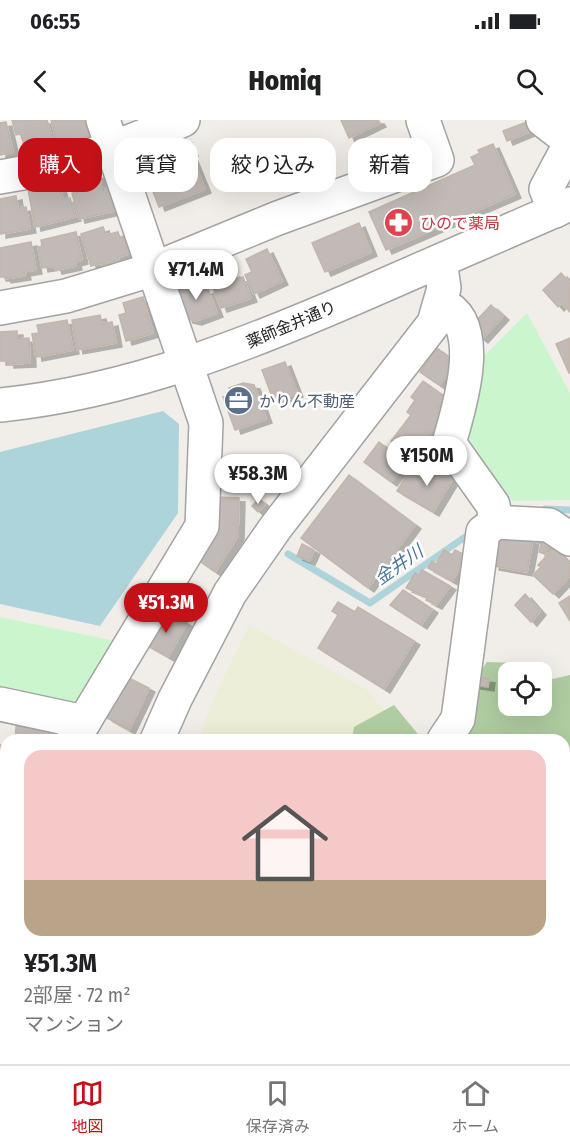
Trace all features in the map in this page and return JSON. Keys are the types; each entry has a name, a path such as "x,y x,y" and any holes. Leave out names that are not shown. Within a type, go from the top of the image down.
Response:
{"street":[{"path":"0,177 47,170 108,135 183,120"},
{"path":"0,308 66,296 154,269 279,218 437,160 423,120"},
{"path":"543,120 570,142 546,189 562,208"},
{"path":"0,704 78,731 202,526 206,423 108,135"},
{"name":"薬師金井通り","path":"0,405 32,402 112,385 186,364 278,331 562,208"},
{"path":"160,734 230,592 276,527 428,333 441,304 444,288 440,261"},
{"path":"441,304 459,315 464,329 467,359 460,405 449,443 493,504 496,522"},
{"path":"448,734 458,719 483,532 496,522 549,525 570,539"}],"green space":[{"path":"527,313 570,393 570,500 512,501 466,436 480,360"},
{"path":"0,617 120,642 81,711 0,693"},
{"path":"249,625 369,691 401,734 200,734 213,700"},
{"path":"487,662 498,662 498,716 552,716 552,678 570,675 570,734 436,734"},
{"path":"394,705 418,734 353,734 354,727"}],"water":[{"path":"163,411 179,424 178,513 100,626 0,604 0,452"}],"building":[{"path":"12,120 47,120 52,138 22,138 21,134 16,135"},
{"path":"51,120 85,120 90,136 56,138"},
{"path":"341,120 378,120 380,123 349,138"},
{"path":"6,122 13,152 0,155 0,123"},
{"path":"527,122 531,131 507,141 503,131"},
{"path":"493,144 515,194 386,250 369,212 414,192 432,192 432,184 475,165 471,157 480,153 478,150"},
{"path":"198,172 205,189 198,192"},
{"path":"109,189 114,211 79,219 72,193 102,192 102,190"},
{"path":"29,192 61,192 63,199 70,198 75,217 35,227"},
{"path":"153,192 197,192 159,207"},
{"path":"16,196 18,208 26,207 30,229 0,234 0,199"},
{"path":"359,223 371,252 325,272 312,243"},
{"path":"103,227 106,235 118,232 120,238 124,237 129,254 118,257 120,263 103,268 102,263 91,266 81,234"},
{"path":"76,232 82,260 75,262 76,266 56,270 55,266 42,268 38,247 42,246 41,240"},
{"path":"31,242 36,270 24,272 25,276 5,279 5,277 0,277 0,248"},
{"path":"267,249 282,281 254,294 245,275 252,272 246,259"},
{"path":"225,266 229,275 234,273 237,279 243,277 251,298 221,308 207,273"},
{"path":"561,273 570,283 570,312 562,303 558,307 543,290"},
{"path":"197,277 202,292 208,289 217,313 196,321 187,319 175,289 184,286 183,282"},
{"path":"143,297 153,333 126,341 119,315 126,313 123,303"},
{"path":"491,305 503,316 482,339 476,334 480,329 474,323"},
{"path":"100,315 102,324 112,322 116,343 77,350 72,320"},
{"path":"67,320 73,350 36,357 32,334 39,333 37,325"},
{"path":"17,331 17,339 29,338 30,363 8,364 8,361 0,361 0,332"},
{"path":"570,338 570,373 569,373 556,344"},
{"path":"437,348 450,358 446,364 452,369 439,385 420,372"},
{"path":"285,362 297,393 274,402 262,370"},
{"path":"423,381 445,397 437,408 442,412 435,421 438,423 412,457 391,441 411,415 407,412 415,400 411,397"},
{"path":"243,383 254,385 266,419 235,430 223,397 232,394 229,388"},
{"path":"379,442 391,451 394,446 410,458 391,482 364,462"},
{"path":"434,464 454,477 433,512 397,491 409,471 424,480"},
{"path":"349,475 415,525 368,588 301,538"},
{"path":"217,497 239,498 238,536 215,572 198,560"},
{"path":"259,499 265,504 258,512 252,506"},
{"path":"540,532 552,537 545,554 539,552 541,544 536,542"},
{"path":"499,533 533,539 527,572 493,566"},
{"path":"302,544 314,550 309,561 297,556"},
{"path":"554,548 570,564 570,576 553,594 533,575 541,567 538,565"},
{"path":"444,550 452,555 455,550 467,556 452,581 428,568 432,561 436,564"},
{"path":"422,570 450,586 436,605 426,600 428,597 406,588 415,573 419,575"},
{"path":"403,590 432,609 421,625 390,605"},
{"path":"525,594 540,611 531,622 515,605"},
{"path":"570,596 570,621 559,603"},
{"path":"338,602 355,612 358,607 414,641 384,689 318,648 338,615 332,611"},
{"path":"165,610 187,623 168,657 145,644"},
{"path":"476,677 489,679 488,687 474,685"},
{"path":"129,678 149,688 129,730 107,718"},
{"path":"17,717 55,724 53,734 16,734"}],"waterway":[{"name":"金井川","path":"545,509 570,510"},
{"name":"金井川","path":"288,554 370,603 465,537"}],"place":[{"name":"ひので薬局","path":"399,223"},
{"name":"かりん不動産","path":"238,401"}]}
